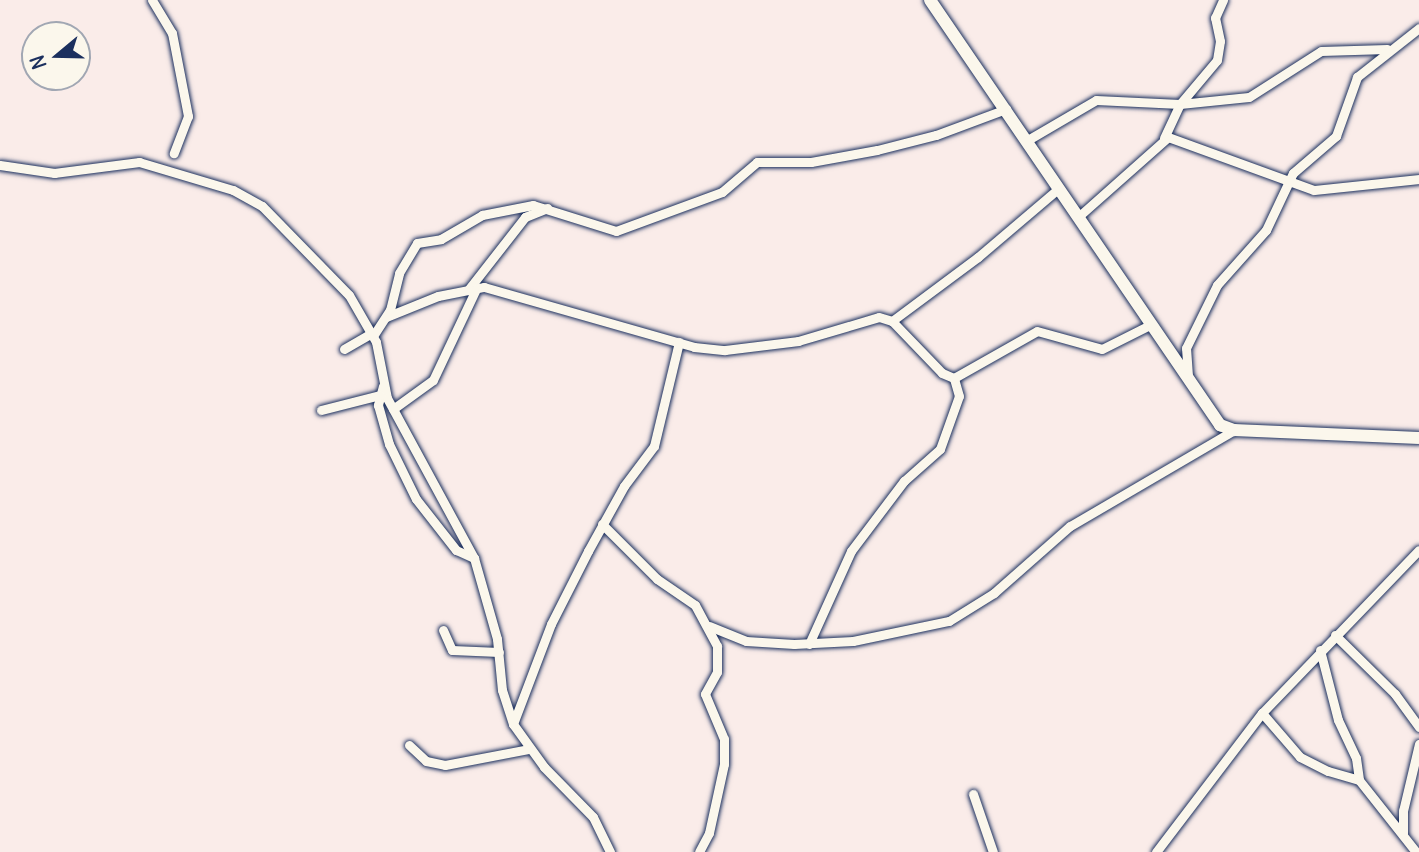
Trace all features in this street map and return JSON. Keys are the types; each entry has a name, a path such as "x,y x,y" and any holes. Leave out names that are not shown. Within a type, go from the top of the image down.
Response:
{"street":[{"path":"152,0 172,33 188,116 173,153"},
{"path":"930,0 1006,109 1209,414 1234,430 1419,438"},
{"path":"1078,217 1164,138 1180,104 1220,52 1215,18 1223,0"},
{"path":"1188,382 1190,338 1217,285 1266,230 1299,167 1336,136 1347,114 1352,84 1387,49 1419,27"},
{"path":"1026,141 1103,98 1180,104 1259,94 1321,51 1387,49"},
{"path":"344,348 372,334 386,317 399,273 417,243 441,239 493,212 533,205 615,230 722,192 757,162 811,162 877,150 936,135 1006,109"},
{"path":"1164,138 1289,183 1328,191 1419,179"},
{"path":"0,165 54,173 139,162 244,195 262,206 349,295 372,334 388,444 416,499 456,550 474,558"},
{"path":"892,321 978,257 1059,188"},
{"path":"393,409 421,393 433,380 472,289 525,217 547,208"},
{"path":"386,317 472,289 679,342 745,350 824,335 879,317 892,321 942,373 954,378"},
{"path":"954,378 1037,331 1102,349 1150,325"},
{"path":"513,724 551,624 602,524 654,446 679,342"},
{"path":"809,643 850,551 904,481 940,449 959,396 954,378"},
{"path":"381,390 474,558 499,652 502,691 513,724 529,749 593,817 610,852"},
{"path":"321,410 381,390"},
{"path":"709,625 746,641 809,643 853,641 959,617 995,593 1070,526 1234,430"},
{"path":"602,524 657,579 695,605 709,625 719,659 705,694 724,739 724,764 709,833 699,852"},
{"path":"1156,852 1262,713 1419,550"},
{"path":"443,630 453,650 499,652"},
{"path":"1335,635 1395,694 1419,727"},
{"path":"1320,650 1338,720 1356,758 1359,780 1417,850"},
{"path":"1262,713 1300,757 1328,771 1359,780"},
{"path":"1403,835 1408,789 1419,744"},
{"path":"409,746 426,761 445,765 529,749"},
{"path":"1408,789 1419,782"},
{"path":"973,794 993,852"}]}
